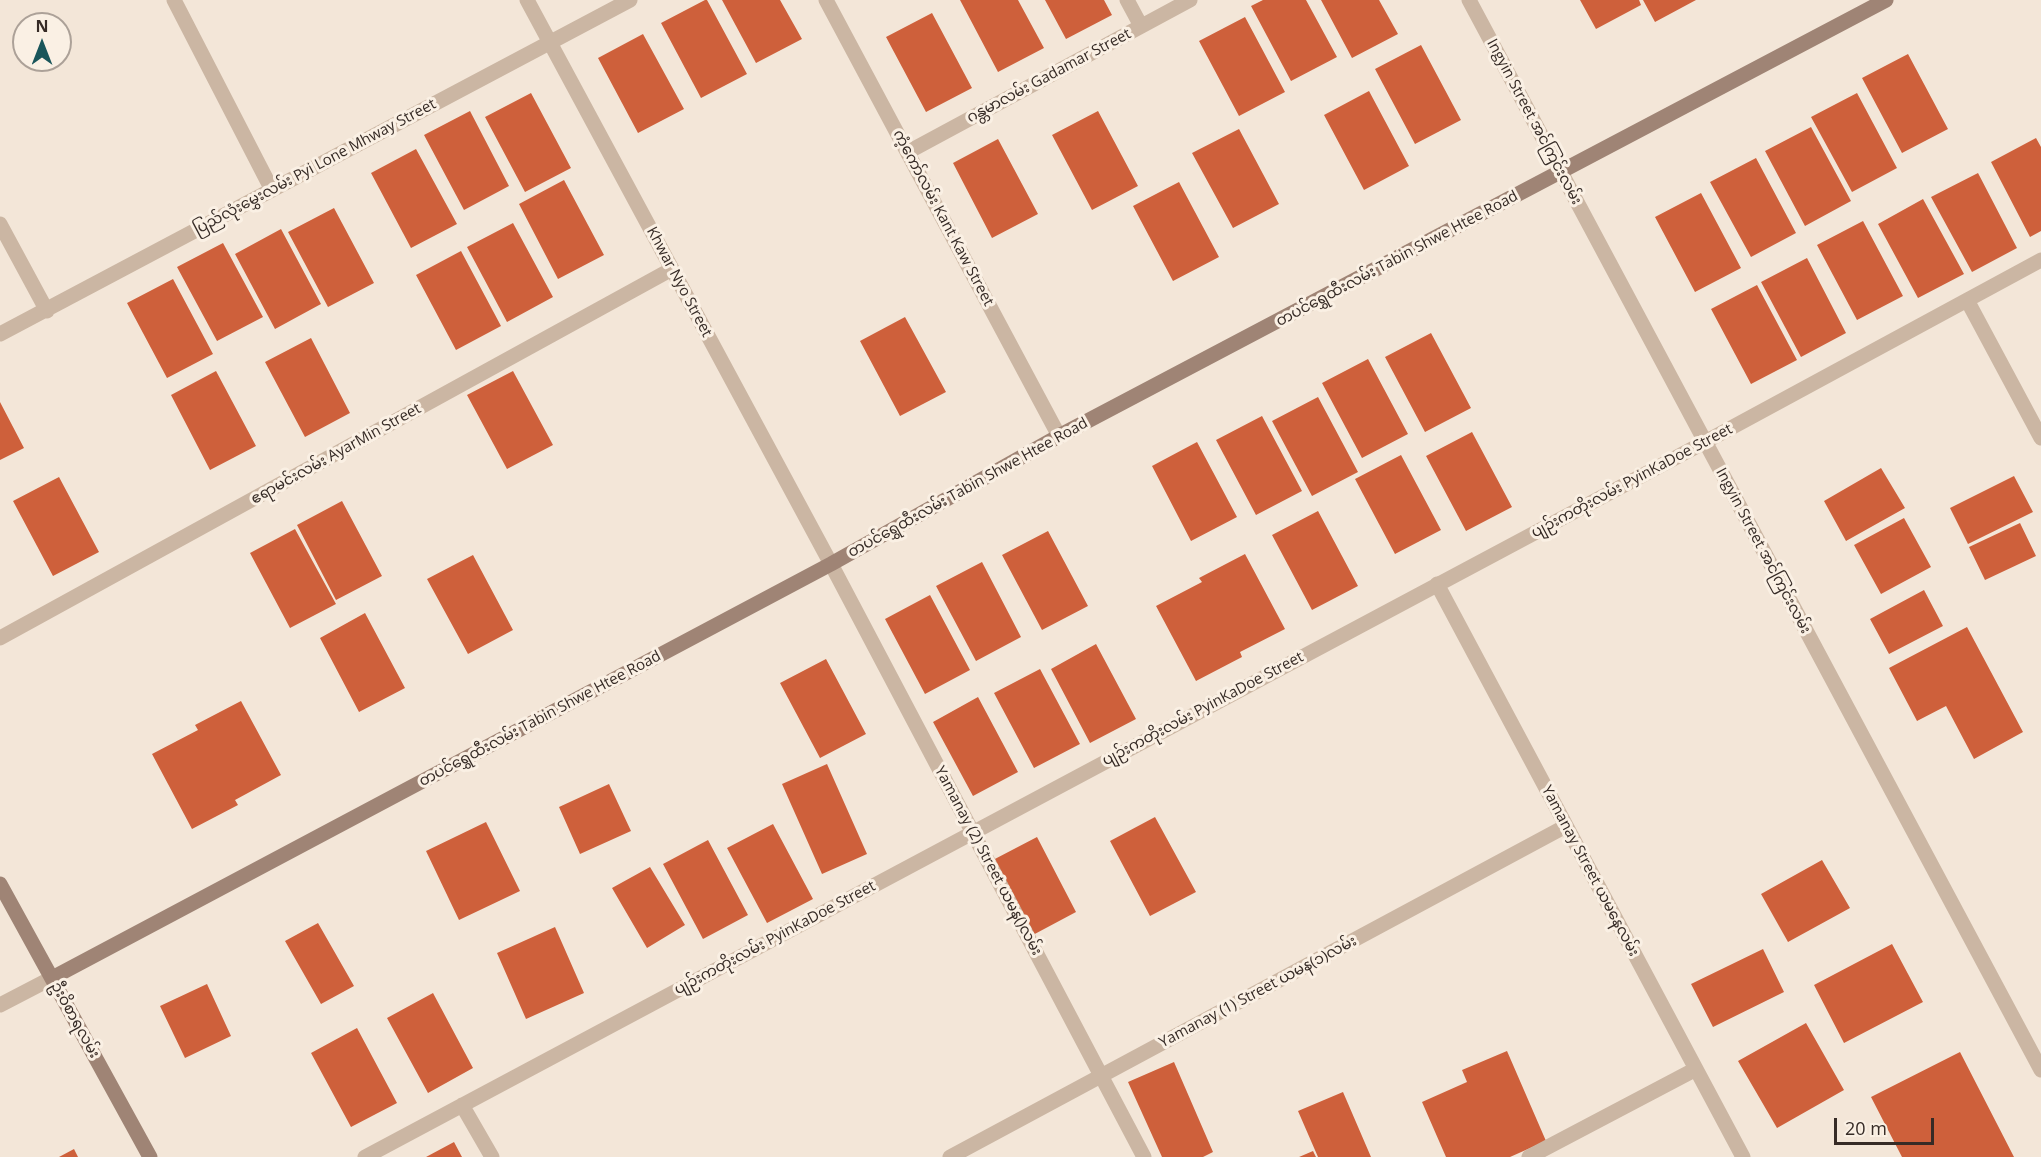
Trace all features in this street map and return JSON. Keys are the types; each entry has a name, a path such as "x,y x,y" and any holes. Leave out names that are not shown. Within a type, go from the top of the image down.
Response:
{"street":[{"path":"174,0 272,190"},
{"name":"Khwar Nyo Street","path":"527,0 831,564"},
{"name":"ပြည်လုံးမွှေးလမ်း Pyi Lone Mhway Street","path":"0,334 630,0"},
{"name":"ကံ့ကော်လမ်း Kant Kaw Street","path":"826,0 1059,436"},
{"path":"1127,0 1141,27"},
{"name":"ဂန္တမာလမ်း Gadamar Street","path":"908,152 1190,0"},
{"name":"Ingyin Street အင်ကြင်းလမ်း","path":"1469,0 2041,1070"},
{"name":"တပင်ရွှေထီးလမ်း Tabin Shwe Htee Road","path":"52,978 831,564 1059,436 1886,0"},
{"path":"0,224 47,311"},
{"name":"ပျဉ်းကတိုးလမ်း PyinKaDoe Street","path":"365,1157 1705,442 2041,260"},
{"name":"ဧရာမင်းလမ်း AyarMin Street","path":"0,638 672,269"},
{"path":"1967,300 2041,438"},
{"name":"Yamanay (2) Street ယမန()လမ်း","path":"831,564 1144,1157"},
{"name":"Yamanay Street ယမနေလမ်း","path":"1437,584 1743,1157"},
{"name":"Yamanay (1) Street ယမန(၁)လမ်း","path":"950,1157 1566,826"},
{"name":"ဦးဝိစာရလမ်း","path":"0,884 150,1157"},
{"path":"0,1005 52,978"},
{"path":"1529,1157 1696,1069"},
{"path":"462,1105 492,1157"}],"building":[{"path":"705,0 747,74 701,98 661,23"},
{"path":"722,0 780,0 802,39 756,63"},
{"path":"960,0 1018,0 1044,48 998,72"},
{"path":"1045,0 1104,0 1112,15 1066,39"},
{"path":"1263,0 1306,0 1337,57 1291,81 1251,6"},
{"path":"1321,0 1379,0 1398,34 1352,58"},
{"path":"1580,0 1639,0 1641,5 1596,29"},
{"path":"1643,0 1696,0 1655,22"},
{"path":"932,13 972,88 926,112 886,37"},
{"path":"1245,17 1285,92 1239,116 1199,41"},
{"path":"643,34 684,109 638,133 598,58"},
{"path":"1421,45 1461,120 1415,144 1375,69"},
{"path":"1908,54 1948,129 1902,153 1862,78"},
{"path":"1369,91 1409,166 1364,190 1324,115"},
{"path":"531,93 571,168 525,192 485,117"},
{"path":"1857,93 1897,168 1852,192 1811,117"},
{"path":"470,111 509,186 464,210 424,135"},
{"path":"1098,111 1138,186 1092,210 1052,135"},
{"path":"1811,127 1851,201 1805,226 1765,151"},
{"path":"1239,129 1279,204 1233,228 1192,153"},
{"path":"2036,138 2041,147 2041,231 2030,237 1991,162"},
{"path":"998,139 1038,214 992,238 953,163"},
{"path":"416,149 457,224 411,248 371,173"},
{"path":"1756,158 1796,233 1751,257 1710,182"},
{"path":"1978,173 2017,248 1972,272 1931,197"},
{"path":"564,180 604,255 558,279 519,204"},
{"path":"1179,182 1219,257 1173,281 1133,206"},
{"path":"1701,193 1741,268 1695,292 1655,217"},
{"path":"1923,199 1964,274 1918,298 1878,224"},
{"path":"334,208 374,283 328,307 288,232"},
{"path":"1863,221 1903,296 1857,320 1817,245"},
{"path":"513,223 553,297 507,322 467,247"},
{"path":"281,229 321,304 275,329 235,254"},
{"path":"223,243 263,317 217,341 177,267"},
{"path":"461,251 501,326 456,350 416,275"},
{"path":"1807,258 1846,333 1801,357 1761,282"},
{"path":"173,279 213,354 167,378 127,303"},
{"path":"1757,285 1797,360 1751,384 1711,309"},
{"path":"905,317 946,392 900,416 860,341"},
{"path":"1431,333 1471,408 1425,432 1385,357"},
{"path":"311,338 350,413 305,437 265,362"},
{"path":"1368,359 1408,434 1362,458 1322,383"},
{"path":"216,371 256,446 210,470 171,395"},
{"path":"513,371 553,445 507,469 467,395"},
{"path":"1318,397 1358,472 1312,496 1272,421"},
{"path":"0,402 24,448 0,460"},
{"path":"1262,416 1302,491 1256,515 1216,440"},
{"path":"1472,432 1512,507 1466,531 1426,456"},
{"path":"1197,442 1237,517 1191,541 1152,466"},
{"path":"1401,455 1441,530 1395,554 1355,479"},
{"path":"1881,468 1905,508 1846,541 1824,501"},
{"path":"2014,476 2033,512 1968,544 1950,508"},
{"path":"59,477 99,552 53,576 13,501"},
{"path":"342,501 382,576 336,600 297,525"},
{"path":"1318,511 1358,586 1312,610 1272,535"},
{"path":"1904,518 1931,567 1881,594 1854,545"},
{"path":"2020,523 2036,556 1985,580 1969,547"},
{"path":"295,529 336,604 290,628 250,553"},
{"path":"1048,531 1088,606 1042,630 1002,555"},
{"path":"1245,554 1285,629 1240,652 1242,657 1196,681 1156,606 1202,582 1199,578"},
{"path":"473,555 513,630 468,654 427,579"},
{"path":"982,562 1021,637 976,661 936,586"},
{"path":"1924,590 1943,626 1889,654 1870,619"},
{"path":"930,595 970,670 925,694 885,619"},
{"path":"365,613 405,688 359,712 320,638"},
{"path":"1967,627 2023,732 1974,759 1946,706 1917,721 1889,668"},
{"path":"1096,644 1136,719 1090,743 1051,669"},
{"path":"826,659 866,734 820,758 780,683"},
{"path":"1040,669 1080,744 1034,768 994,693"},
{"path":"978,697 1018,772 973,796 933,722"},
{"path":"241,701 281,775 235,800 238,805 192,829 152,754 198,730 195,725"},
{"path":"827,764 867,854 822,874 782,784"},
{"path":"609,784 631,831 580,854 559,807"},
{"path":"1155,817 1196,892 1150,916 1110,841"},
{"path":"486,822 520,891 459,920 426,851"},
{"path":"773,824 813,899 767,923 727,848"},
{"path":"1037,837 1076,912 1031,936 991,861"},
{"path":"708,840 748,915 703,939 663,864"},
{"path":"1822,860 1850,908 1788,942 1761,894"},
{"path":"650,867 685,925 647,948 612,888"},
{"path":"318,923 354,986 321,1004 285,941"},
{"path":"555,927 584,993 526,1019 497,953"},
{"path":"1892,944 1923,1002 1844,1043 1814,985"},
{"path":"1763,949 1784,992 1713,1027 1691,984"},
{"path":"207,984 231,1036 185,1058 160,1006"},
{"path":"433,993 473,1068 428,1093 387,1018"},
{"path":"1806,1023 1844,1090 1777,1128 1738,1061"},
{"path":"357,1028 397,1103 351,1127 311,1053"},
{"path":"1507,1051 1546,1141 1510,1157 1446,1157 1422,1102 1467,1082 1462,1070"},
{"path":"1960,1052 2014,1157 1902,1157 1871,1097"},
{"path":"1174,1062 1213,1152 1203,1157 1162,1157 1128,1082"},
{"path":"1343,1092 1371,1157 1318,1157 1298,1111"},
{"path":"454,1142 462,1157 426,1157"},
{"path":"74,1149 78,1157 59,1157"},
{"path":"1313,1151 1316,1157 1299,1157"}]}
